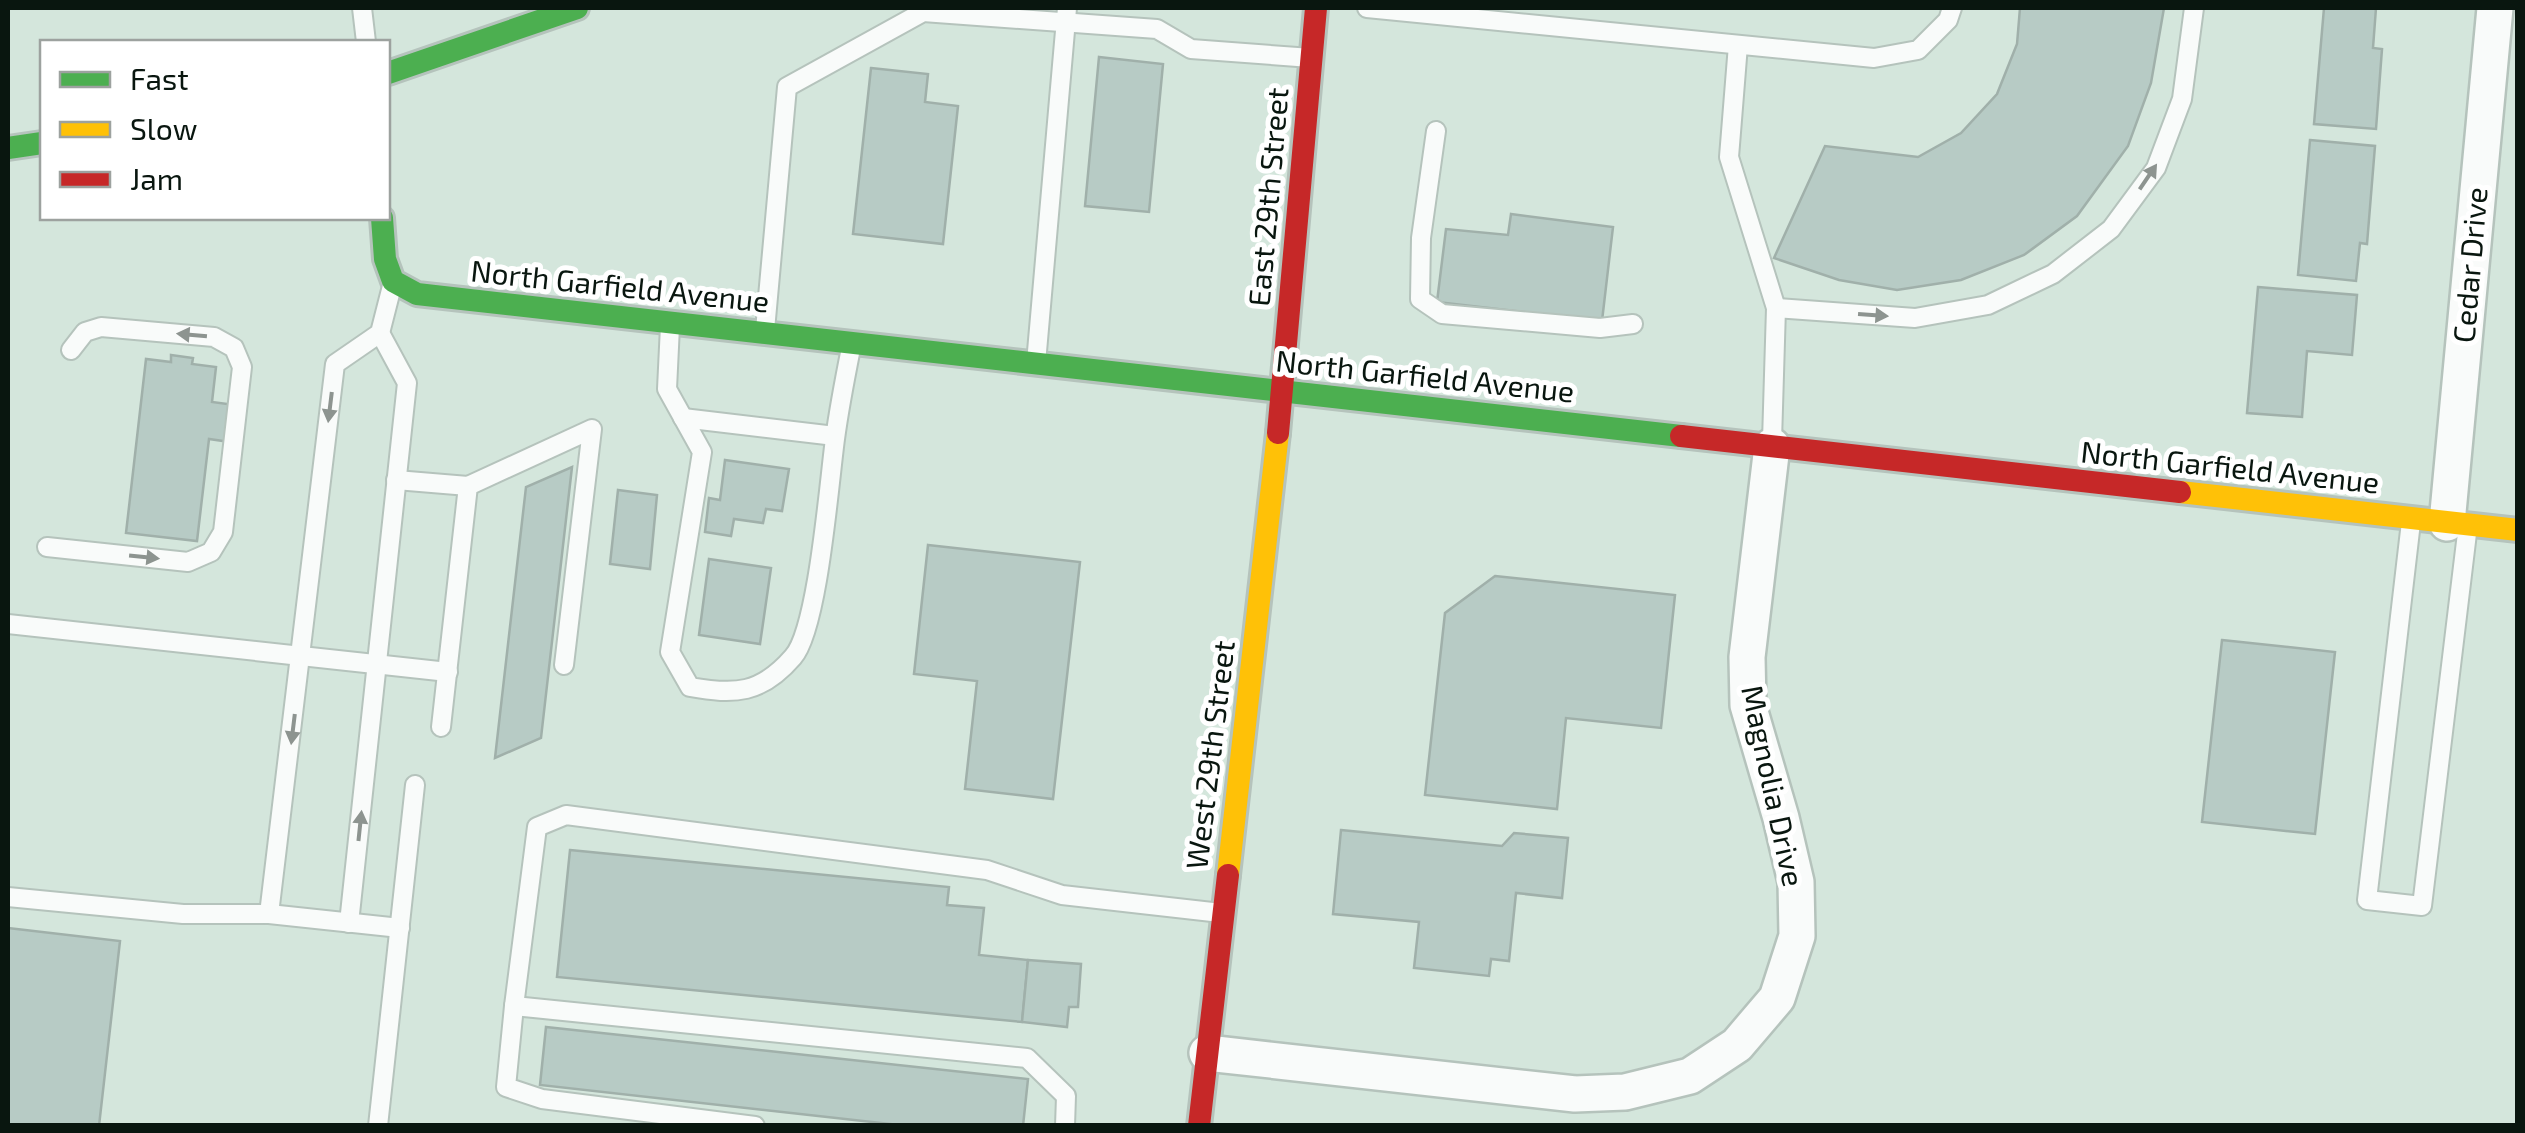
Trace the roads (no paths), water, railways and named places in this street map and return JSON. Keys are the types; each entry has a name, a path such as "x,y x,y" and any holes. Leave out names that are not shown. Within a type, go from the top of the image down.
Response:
{"main road":[{"path":"390,73 577,8"},
{"name":"East 29th Street","path":"1283,392 1316,8"},
{"path":"8,148 40,143"},
{"path":"382,220 385,259 393,280"},
{"name":"North Garfield Avenue","path":"393,280 417,294 2518,530"},
{"name":"West 29th Street","path":"1199,1126 1283,392"}],"street":[{"name":"Cedar Drive","path":"2458,524 2496,8"},
{"name":"Magnolia Drive","path":"1207,1054 1576,1094 1625,1092 1690,1076 1737,1045 1777,998 1798,936 1796,882 1748,705 1747,656 1772,446"}],"lane":[{"path":"362,8 366,40"},
{"path":"1368,8 1874,58 1918,50 1948,20 1952,8"},
{"path":"1776,308 1915,318 1988,305 2053,274 2111,229 2156,168 2182,99 2194,8"},
{"path":"764,333 787,86 922,12 1067,15 1158,29 1191,49 1312,58"},
{"path":"1036,363 1067,15"},
{"path":"1738,45 1729,157 1776,308 1772,446"},
{"path":"1436,131 1421,238 1420,299 1442,314 1600,328 1633,324"},
{"path":"269,914 336,364 380,332 393,280"},
{"path":"670,322 667,390 702,452 670,652 690,687 721,692 748,690 775,674 796,654 813,604 852,342"},
{"path":"46,547 188,562 211,552 224,532 242,366 234,348 214,337 101,327 85,332 71,350"},
{"path":"349,923 408,383 380,332"},
{"path":"683,418 836,436"},
{"path":"396,480 468,486 592,429 564,664"},
{"path":"441,728 468,486"},
{"path":"2411,519 2368,900 2422,906 2458,524"},
{"path":"8,624 448,672"},
{"path":"378,1126 416,785"},
{"path":"755,1126 542,1099 506,1087 538,827 566,815 987,870 1062,894 1223,914"},
{"path":"8,897 182,914 269,914 400,928"},
{"path":"514,1006 1027,1058 1066,1096 1066,1126"}]}
